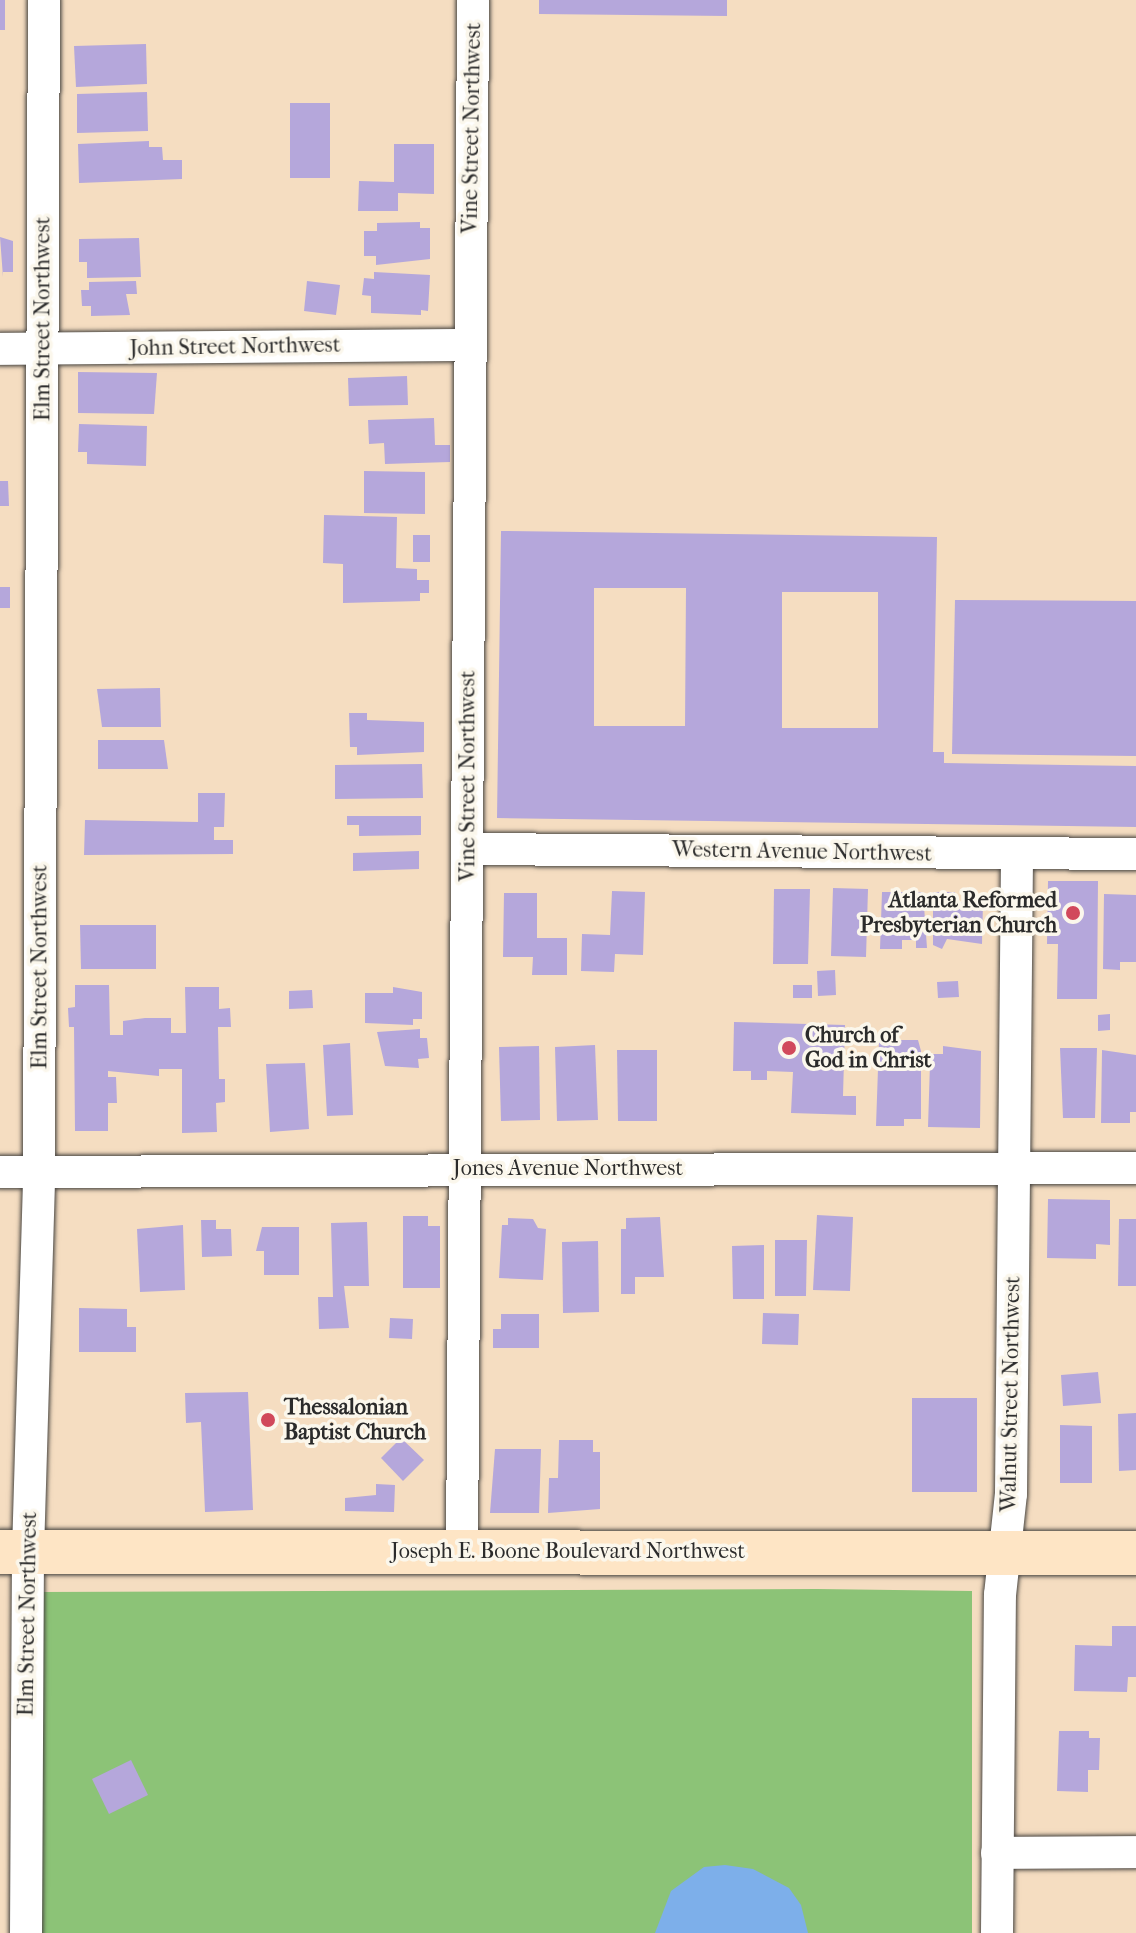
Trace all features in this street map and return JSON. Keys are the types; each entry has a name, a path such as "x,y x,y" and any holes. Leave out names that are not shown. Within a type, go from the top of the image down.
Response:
{"main road":[{"name":"Joseph E. Boone Boulevard Northwest","path":"14,1552 1136,1553"}],"street":[{"name":"Elm Street Northwest","path":"26,1933 14,1552 39,1172 44,0"},
{"name":"Vine Street Northwest","path":"462,1552 473,0"},
{"name":"John Street Northwest","path":"0,349 470,345"},
{"name":"Western Avenue Northwest","path":"468,849 1136,854"},
{"name":"Walnut Street Northwest","path":"997,1933 1005,1553 1011,1494 1017,854"},
{"name":"Jones Avenue Northwest","path":"0,1172 1136,1168"},
{"path":"997,1853 1136,1852"}],"green space":[{"path":"972,1591 972,1933 41,1933 40,1592"}],"water":[{"path":"725,1865 753,1869 789,1888 801,1905 808,1933 655,1933 671,1891 704,1867"}],"building":[{"path":"0,0 5,0 5,30 0,30"},
{"path":"539,0 727,0 727,16 539,14"},
{"path":"146,44 147,84 76,87 74,46"},
{"path":"147,92 148,131 77,133 77,94"},
{"path":"290,103 330,103 330,178 290,178"},
{"path":"149,141 149,147 162,147 163,160 182,160 182,179 79,183 78,144"},
{"path":"394,144 434,144 434,194 398,193 398,211 358,211 359,181 394,182"},
{"path":"420,222 420,228 430,228 430,259 376,265 376,256 364,256 364,231 377,231 377,223"},
{"path":"0,237 13,241 13,272 3,272 3,277"},
{"path":"139,238 141,277 87,278 87,262 79,262 79,239"},
{"path":"374,272 430,275 428,311 421,310 421,315 371,313 371,296 362,295 364,278 374,279"},
{"path":"136,281 137,294 126,294 130,315 91,316 91,306 82,306 81,290 89,290 89,282"},
{"path":"307,281 340,285 336,315 304,311"},
{"path":"78,372 157,373 154,414 78,413"},
{"path":"407,376 408,405 349,406 348,378"},
{"path":"434,418 435,445 450,445 450,462 385,464 384,443 369,444 368,420"},
{"path":"79,424 147,426 146,466 87,464 87,452 78,452"},
{"path":"364,471 425,472 425,514 364,513"},
{"path":"0,481 8,481 9,506 0,506"},
{"path":"324,515 397,517 396,568 417,569 417,580 429,580 429,593 420,593 420,601 343,603 343,564 323,563"},
{"path":"501,531 937,537 933,752 944,752 944,763 1136,766 1136,827 497,818","holes":["594,588 686,588 685,726 594,726","782,592 878,592 878,728 782,728"]},
{"path":"413,535 430,535 430,562 413,562"},
{"path":"0,587 10,587 10,608 0,608"},
{"path":"955,600 1136,601 1136,756 952,754"},
{"path":"160,688 161,727 102,727 97,689"},
{"path":"349,713 367,713 367,720 424,722 424,752 357,755 357,747 350,747"},
{"path":"98,740 164,740 168,769 98,769"},
{"path":"422,764 423,798 335,799 335,765"},
{"path":"198,793 225,793 224,827 214,827 214,840 233,840 233,854 84,855 85,820 198,822"},
{"path":"347,816 421,816 421,835 359,836 359,825 347,825"},
{"path":"419,851 419,869 353,871 353,853"},
{"name":"Atlanta Reformed Presbyterian Church","path":"1048,881 1098,881 1097,999 1057,999 1058,944 1047,944"},
{"path":"833,888 868,889 866,957 831,956"},
{"path":"774,889 810,889 808,964 773,964"},
{"path":"612,891 645,892 643,955 615,954 614,972 581,971 582,934 610,935"},
{"path":"882,892 923,892 927,948 916,948 916,940 902,940 902,949 880,949"},
{"path":"933,892 955,892 955,902 983,902 982,944 947,939 942,949 933,945"},
{"path":"504,893 537,893 537,938 567,938 567,975 532,975 533,957 503,957"},
{"path":"1104,894 1136,895 1136,962 1120,962 1120,970 1103,969"},
{"path":"80,925 156,925 156,969 81,969"},
{"path":"835,970 836,995 818,996 817,971"},
{"path":"958,981 959,997 938,998 937,982"},
{"path":"75,985 109,985 110,1035 123,1035 123,1021 145,1018 171,1018 171,1033 186,1033 185,987 219,987 219,1009 230,1008 231,1027 218,1027 219,1079 225,1079 225,1102 216,1103 217,1132 182,1133 182,1069 159,1069 159,1076 108,1071 108,1077 116,1077 117,1103 108,1103 108,1131 75,1131 74,1027 69,1027 68,1008 75,1007"},
{"path":"793,985 812,985 812,998 793,998"},
{"path":"393,987 422,992 422,1019 413,1019 413,1025 365,1023 365,993 393,993"},
{"path":"312,990 313,1008 289,1009 289,991"},
{"path":"1110,1014 1110,1030 1098,1031 1098,1015"},
{"name":"Church of God in Christ","path":"734,1022 845,1025 843,1096 856,1096 856,1115 791,1113 793,1072 767,1071 767,1080 751,1080 751,1071 733,1071"},
{"path":"420,1029 420,1038 427,1038 429,1058 418,1059 419,1068 385,1066 377,1032"},
{"path":"879,1040 918,1040 921,1051 921,1119 904,1119 904,1126 876,1126"},
{"path":"350,1043 353,1115 327,1116 323,1045"},
{"path":"595,1045 598,1120 557,1121 555,1047"},
{"path":"539,1046 540,1120 501,1121 499,1047"},
{"path":"943,1046 981,1051 980,1128 928,1127 930,1063 932,1054 943,1054"},
{"path":"1060,1048 1097,1048 1095,1118 1063,1118"},
{"path":"617,1050 657,1050 657,1121 618,1121"},
{"path":"1102,1050 1136,1055 1136,1112 1130,1112 1130,1123 1101,1123"},
{"path":"305,1063 309,1129 270,1132 266,1064"},
{"path":"1048,1199 1110,1200 1110,1245 1096,1244 1096,1259 1047,1258"},
{"path":"817,1215 853,1217 850,1291 813,1290"},
{"path":"403,1216 428,1216 428,1226 440,1226 440,1288 403,1288"},
{"path":"660,1217 664,1277 635,1277 635,1294 621,1294 621,1229 626,1229 626,1218"},
{"path":"508,1218 533,1219 538,1228 546,1229 543,1280 499,1278 502,1225 508,1225"},
{"path":"1119,1219 1136,1219 1136,1286 1118,1286"},
{"path":"201,1220 216,1220 216,1229 231,1229 232,1256 202,1257"},
{"path":"367,1222 369,1286 344,1286 349,1328 319,1329 318,1297 333,1297 331,1223"},
{"path":"183,1225 185,1290 140,1292 137,1229"},
{"path":"262,1227 299,1227 299,1275 264,1275 264,1251 256,1251"},
{"path":"775,1240 807,1240 806,1296 775,1296"},
{"path":"598,1241 599,1312 563,1313 562,1242"},
{"path":"764,1245 764,1299 733,1299 732,1246"},
{"path":"79,1308 127,1309 127,1327 136,1327 136,1352 79,1352"},
{"path":"763,1313 799,1314 798,1345 762,1344"},
{"path":"501,1314 539,1314 539,1348 493,1348 493,1329 501,1329"},
{"path":"390,1318 413,1319 412,1339 389,1338"},
{"path":"1098,1372 1101,1403 1063,1406 1061,1375"},
{"path":"248,1392 253,1510 205,1512 201,1422 186,1423 185,1393"},
{"path":"912,1398 977,1398 977,1492 912,1492"},
{"path":"1136,1413 1136,1470 1119,1471 1118,1414"},
{"path":"1060,1425 1092,1426 1092,1483 1060,1483"},
{"path":"401,1438 424,1460 403,1481 381,1458"},
{"path":"559,1440 593,1440 593,1452 600,1452 600,1509 548,1513 549,1478 558,1478"},
{"path":"495,1449 541,1449 539,1513 490,1513"},
{"path":"376,1484 395,1485 394,1512 345,1511 345,1498 376,1495"},
{"path":"1112,1626 1136,1626 1136,1677 1128,1677 1127,1692 1074,1691 1075,1645 1112,1646"},
{"path":"1059,1731 1089,1731 1089,1738 1100,1738 1099,1770 1088,1770 1088,1792 1057,1791"},
{"path":"131,1760 148,1795 109,1814 92,1779"}],"place":[{"name":"Atlanta Reformed Presbyterian Church","path":"1073,913"},
{"name":"Church of God in Christ","path":"789,1048"},
{"name":"Thessalonian Baptist Church","path":"268,1420"}]}
